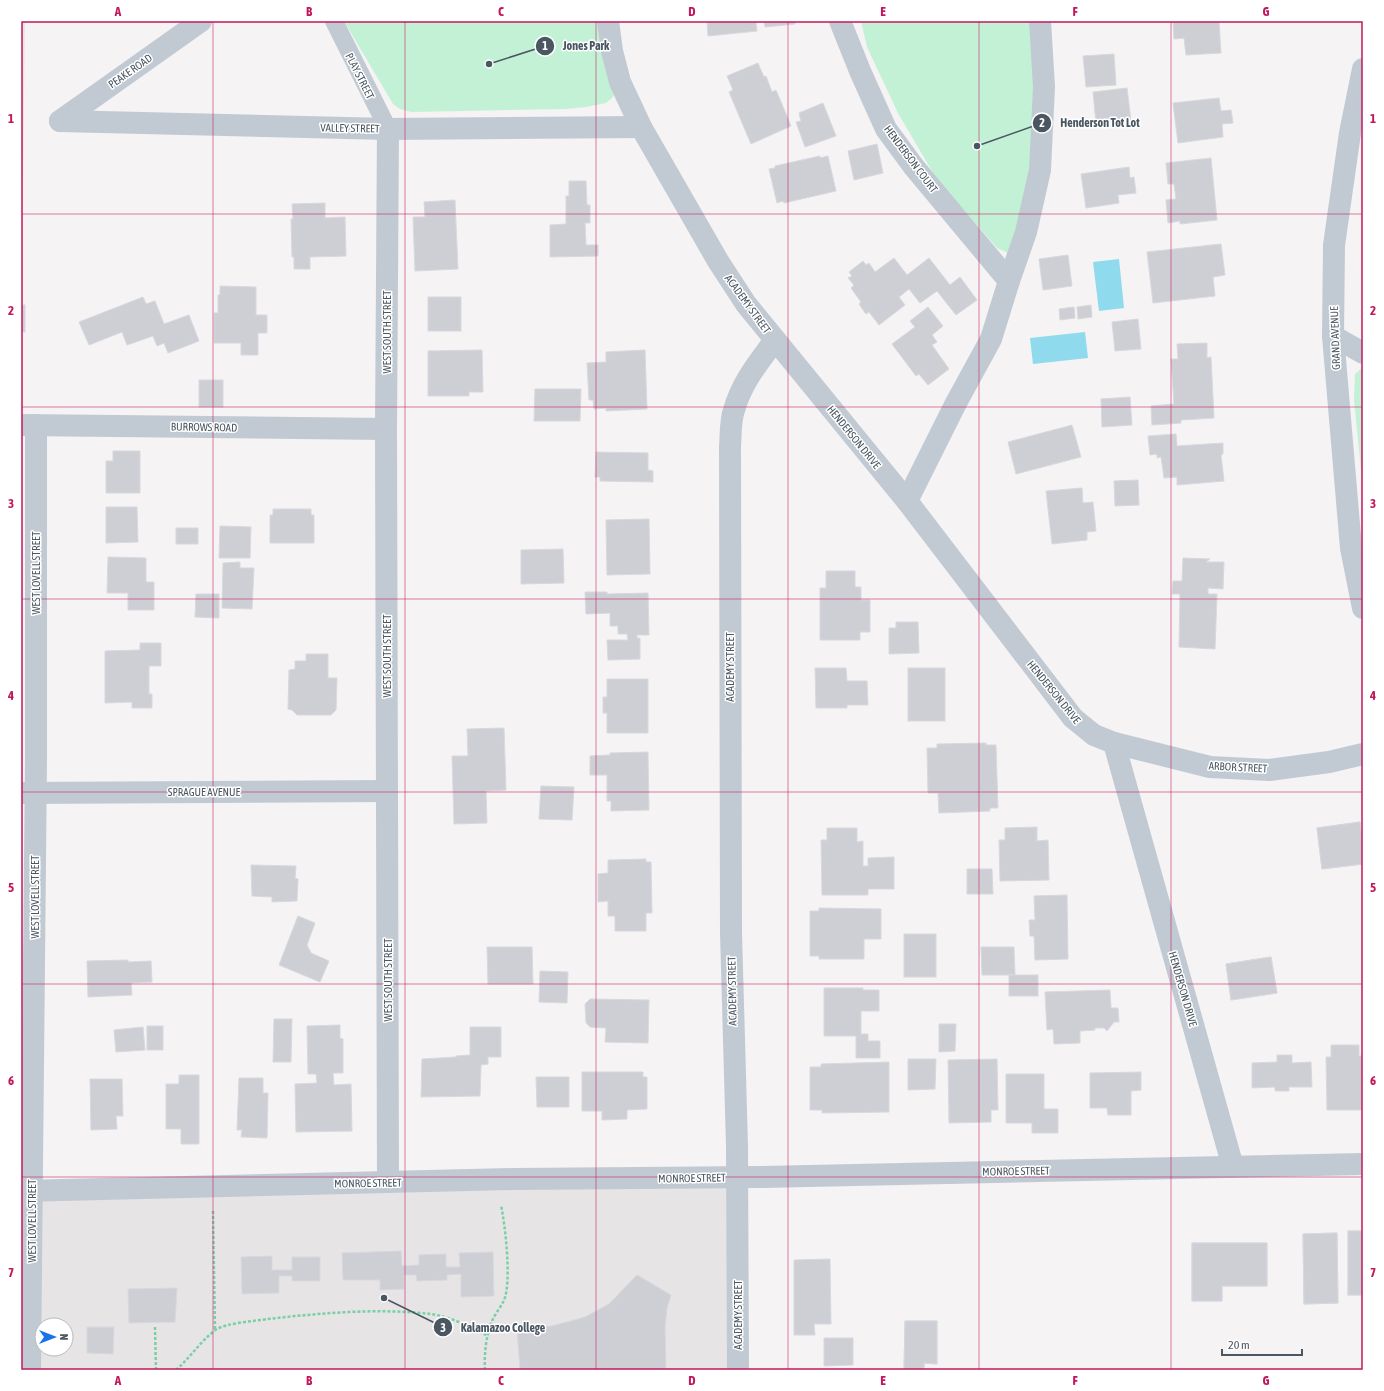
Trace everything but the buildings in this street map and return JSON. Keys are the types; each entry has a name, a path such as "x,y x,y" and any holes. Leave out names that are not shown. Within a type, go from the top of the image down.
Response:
{"street":[{"name":"PEAKE ROAD","path":"60,121 201,21"},
{"name":"PLAY STREET","path":"334,21 388,129"},
{"name":"ACADEMY STREET","path":"608,21 612,51 620,82 641,127 718,261 746,304 775,340 751,372 741,391 733,411 730,447 731,933 737,1177 738,1370"},
{"name":"HENDERSON COURT","path":"840,21 886,129 914,167 1009,281"},
{"path":"907,501 956,403 991,339 1026,232 1040,170 1044,86 1040,21"},
{"name":"GRAND AVENUE","path":"1363,69 1350,133 1334,245 1333,336 1351,548 1363,608"},
{"name":"VALLEY STREET","path":"60,121 388,129 641,127"},
{"name":"WEST SOUTH STREET","path":"388,129 386,429 388,1182"},
{"path":"1333,336 1363,353"},
{"name":"HENDERSON DRIVE","path":"775,340 907,501 1073,718 1094,736 1114,743 1233,1167"},
{"name":"BURROWS ROAD","path":"28,425 386,429"},
{"name":"WEST LOVELL STREET","path":"28,425 26,1191 30,1370"},
{"name":"ARBOR STREET","path":"1114,743 1210,767 1261,770 1329,762 1363,754"},
{"name":"SPRAGUE AVENUE","path":"28,793 387,791"},
{"name":"MONROE STREET","path":"26,1191 515,1179 737,1177 1363,1164"}],"path":[{"path":"485,1370 488,1336 492,1321 505,1300 508,1284 505,1221 501,1204"},
{"path":"213,1209 215,1331"},
{"path":"176,1370 202,1342 218,1329 245,1322 293,1316 337,1313 395,1312 432,1314 454,1320 488,1336"},
{"path":"155,1327 156,1370"}],"shaded area":[{"path":"21,21 25,21 23,179 21,180"},
{"path":"737,1177 738,1370 30,1370 32,1191"}],"green space":[{"path":"344,21 600,21 614,93 613,97 606,103 566,109 411,112 400,109 393,104"},
{"path":"861,21 1034,21 1034,178 1010,254 997,248 936,178 898,113 867,47"},
{"path":"1363,367 1363,490 1354,400 1355,374"}],"water":[{"path":"1119,259 1124,308 1099,311 1093,262"},
{"path":"1085,332 1088,358 1033,364 1030,338"}],"place":[{"name":"Jones Park","path":"489,64"},
{"name":"Henderson Tot Lot","path":"977,146"},
{"name":"Kalamazoo College","path":"384,1298"}]}
